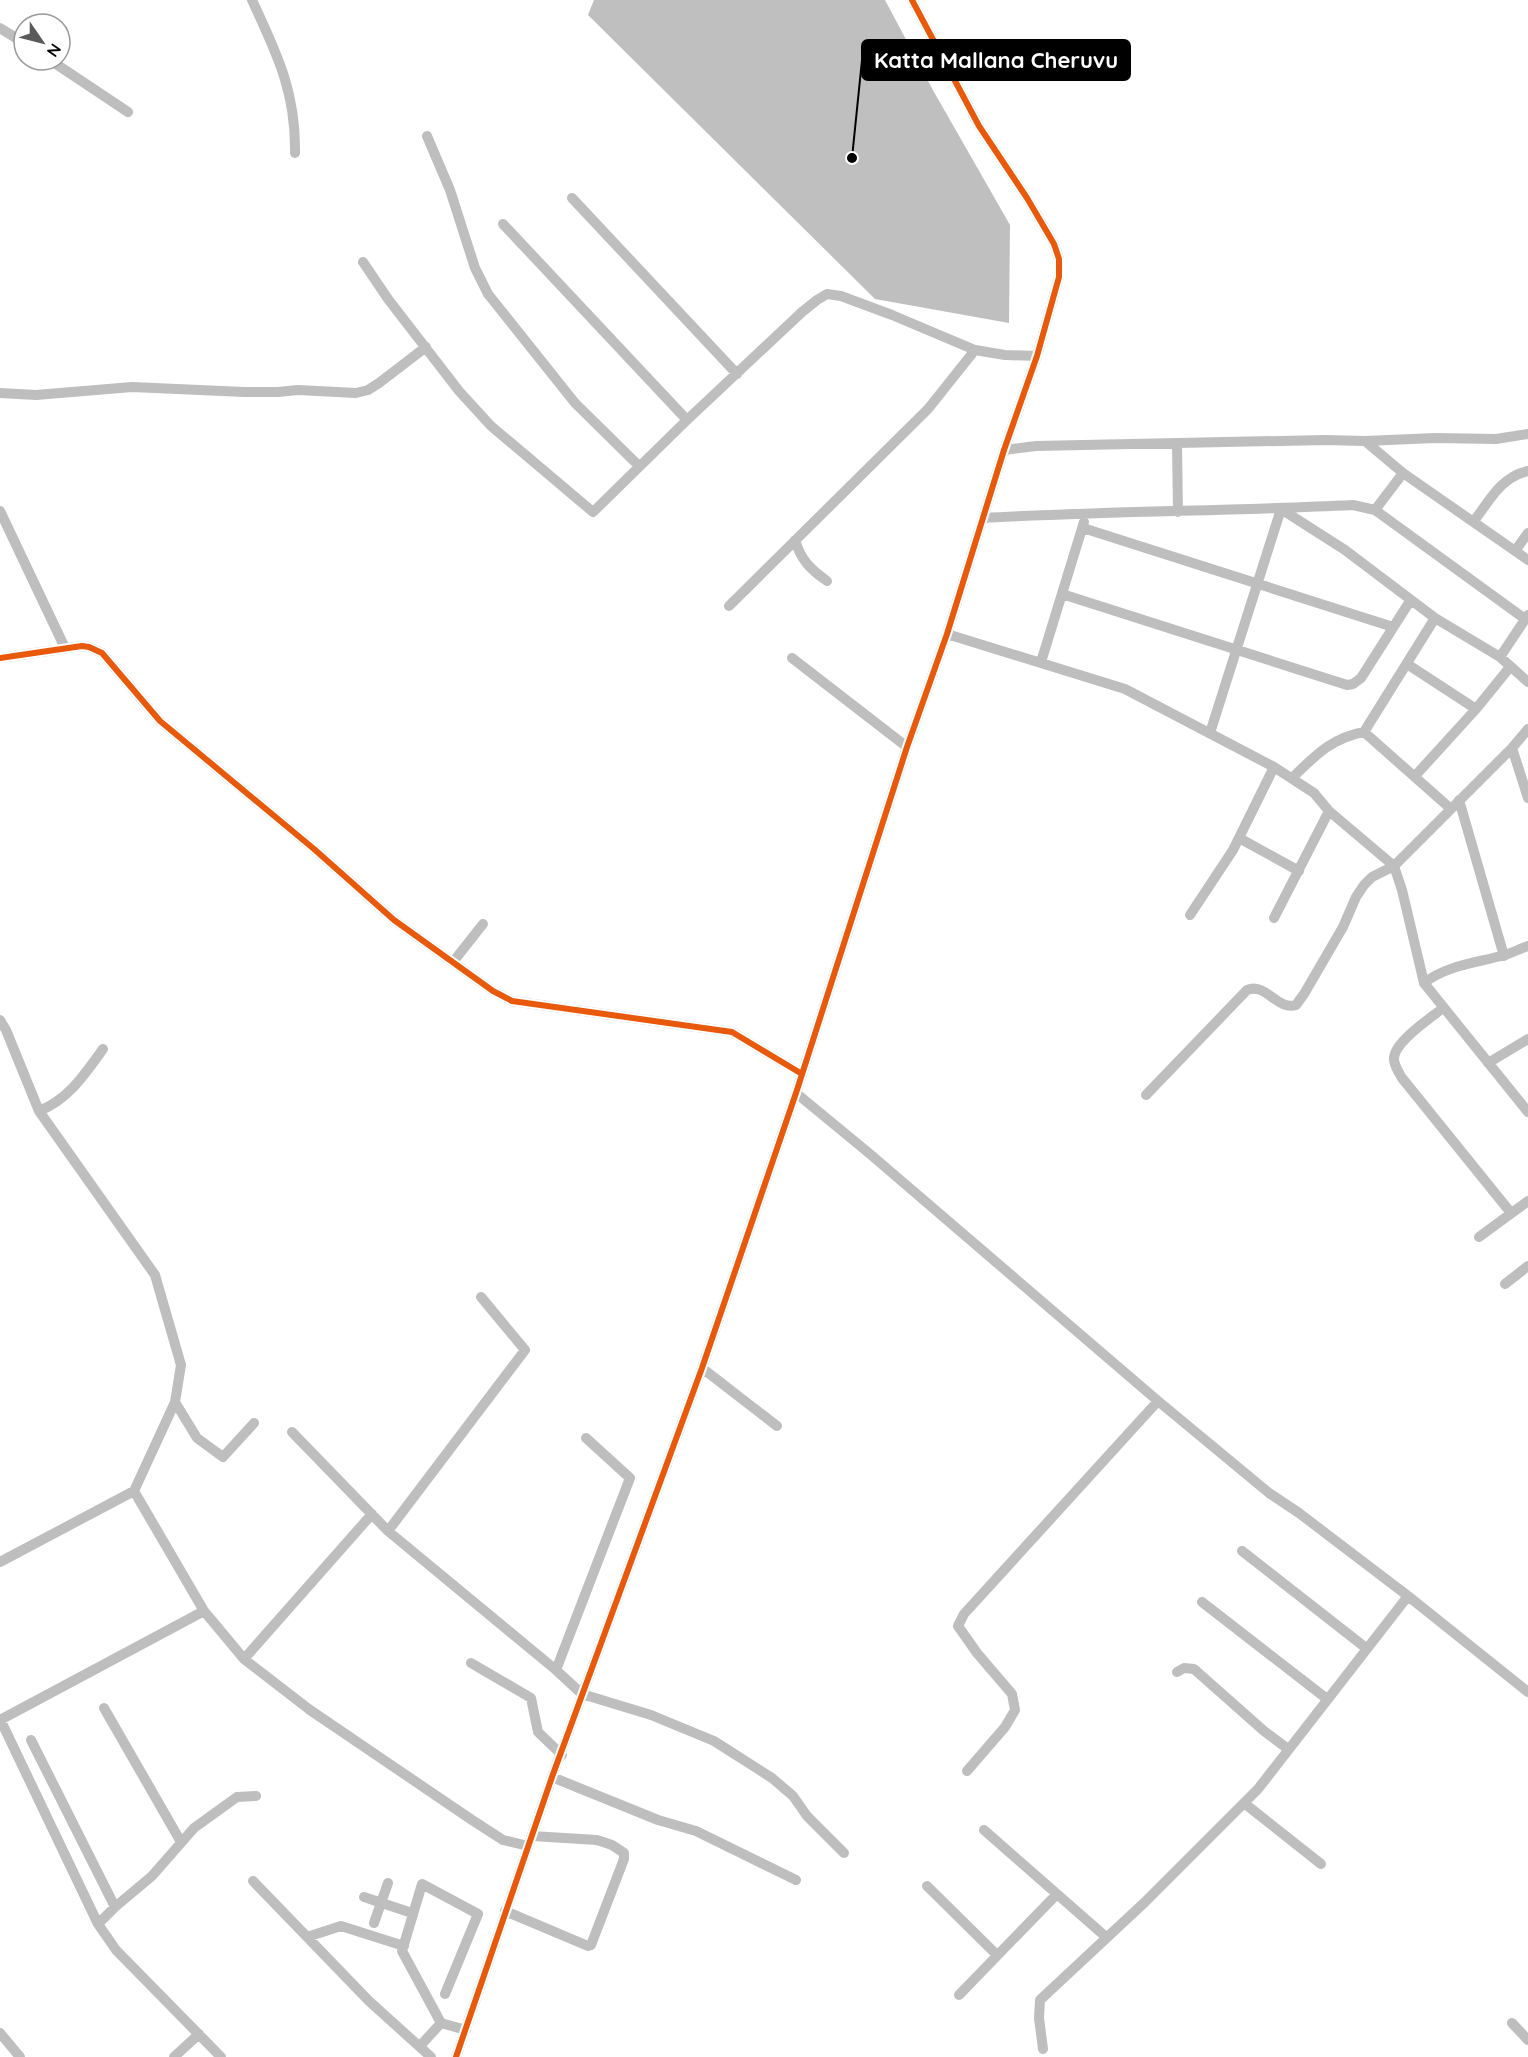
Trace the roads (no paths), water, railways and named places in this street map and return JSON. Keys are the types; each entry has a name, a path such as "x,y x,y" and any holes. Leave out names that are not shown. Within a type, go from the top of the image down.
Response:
{"street":[{"path":"252,0 279,56 284,73 293,110 295,153"},
{"path":"456,2057 552,1777 562,1755 582,1694 702,1368 796,1093 907,747 947,634 1004,450 1037,356 1059,277 1059,259 1053,244 1027,198 979,126 912,0"},
{"path":"68,72 128,112"},
{"path":"427,136 450,190 475,268 488,294 575,403 639,466"},
{"path":"572,198 737,374"},
{"path":"503,224 687,420"},
{"path":"363,262 388,299 459,391 491,426 593,512 802,312 827,294 841,296 892,315 975,350 1005,355 1037,356"},
{"path":"0,393 36,395 132,387 244,392 298,390 356,393 368,390 379,383 426,347"},
{"path":"729,606 928,409 975,350"},
{"path":"1004,450 1036,446 1435,438 1496,439 1528,434"},
{"path":"1365,441 1403,473 1528,560"},
{"path":"1177,444 1178,512"},
{"path":"1474,521 1503,482 1516,474 1528,471"},
{"path":"1375,510 1403,473"},
{"path":"983,518 1041,514 1178,512 1353,505 1375,510 1527,617 1500,657"},
{"path":"1210,733 1281,508"},
{"path":"1281,508 1345,550 1410,601 1500,657 1528,682"},
{"path":"0,511 65,648"},
{"path":"1041,662 1086,514"},
{"path":"1083,528 1393,627"},
{"path":"1515,551 1528,533"},
{"path":"795,540 800,557 827,581"},
{"path":"1062,594 1347,685 1353,684 1360,678 1410,601"},
{"path":"1292,778 1334,741 1364,732 1435,618"},
{"path":"947,634 1125,689 1274,767 1314,793 1329,810 1394,866 1424,982 1528,1112"},
{"path":"0,658 82,646 102,653 160,721 314,849 394,920 493,991 512,1001 732,1032 802,1074"},
{"path":"792,658 907,747"},
{"path":"1407,664 1476,709"},
{"path":"1415,776 1476,709 1510,666"},
{"path":"1146,1095 1247,990 1253,987 1286,1005 1296,1005 1343,927 1364,885 1372,877 1394,866 1512,748 1528,729"},
{"path":"1364,732 1415,776 1455,804 1504,956"},
{"path":"1512,748 1528,798"},
{"path":"1190,915 1218,875 1239,838 1274,767"},
{"path":"1274,918 1329,810"},
{"path":"1239,838 1299,871"},
{"path":"453,962 483,924"},
{"path":"1424,982 1434,975 1469,963 1504,956 1528,945"},
{"path":"1443,1008 1400,1044 1395,1052 1394,1060 1402,1078 1510,1213"},
{"path":"0,1020 39,1112 155,1275 181,1365 175,1402 134,1491 0,1562"},
{"path":"1488,1063 1528,1039"},
{"path":"39,1112 55,1105 82,1078 103,1049"},
{"path":"796,1093 1269,1493 1408,1596 1528,1692"},
{"path":"1479,1237 1528,1201"},
{"path":"1505,1284 1528,1266"},
{"path":"388,1531 525,1350 481,1297"},
{"path":"702,1368 777,1426"},
{"path":"968,1771 1005,1727 1015,1710 1012,1694 977,1653 958,1626 964,1614 1158,1401"},
{"path":"175,1402 197,1437 224,1457 254,1423"},
{"path":"292,1432 388,1531 582,1694 651,1715 714,1741 772,1778 793,1796 807,1816 844,1852"},
{"path":"556,1670 630,1478 586,1438"},
{"path":"134,1491 204,1611 244,1659 310,1710 503,1840 605,1841 624,1853 624,1859 591,1945 588,1946 505,1911"},
{"path":"244,1659 372,1514"},
{"path":"1242,1551 1366,1648"},
{"path":"1043,2049 1039,2018 1040,2000 1078,1967 1258,1789 1408,1596"},
{"path":"1202,1602 1327,1699"},
{"path":"204,1611 0,1720 98,1924 117,1950 221,2057"},
{"path":"471,1663 531,1698 538,1732 562,1755"},
{"path":"1177,1672 1184,1668 1194,1669 1264,1731 1288,1749"},
{"path":"104,1708 181,1842"},
{"path":"31,1740 115,1907"},
{"path":"552,1777 658,1820 696,1831 796,1880"},
{"path":"98,1924 152,1876 194,1828 237,1797 256,1796"},
{"path":"1244,1803 1322,1864"},
{"path":"984,1830 1106,1937"},
{"path":"253,1881 369,2001 431,2057"},
{"path":"374,1923 388,1883"},
{"path":"445,1994 478,1914 422,1884 402,1951 441,2023 466,2030"},
{"path":"927,1886 997,1955"},
{"path":"959,1995 1057,1894"},
{"path":"364,1897 412,1913"},
{"path":"307,1937 341,1926 404,1946"},
{"path":"420,2046 441,2023"},
{"path":"1512,2023 1528,2040"},
{"path":"0,2033 20,2057"},
{"path":"174,2057 199,2034"}],"place":[{"name":"Katta Mallana Cheruvu","path":"852,158"}]}
